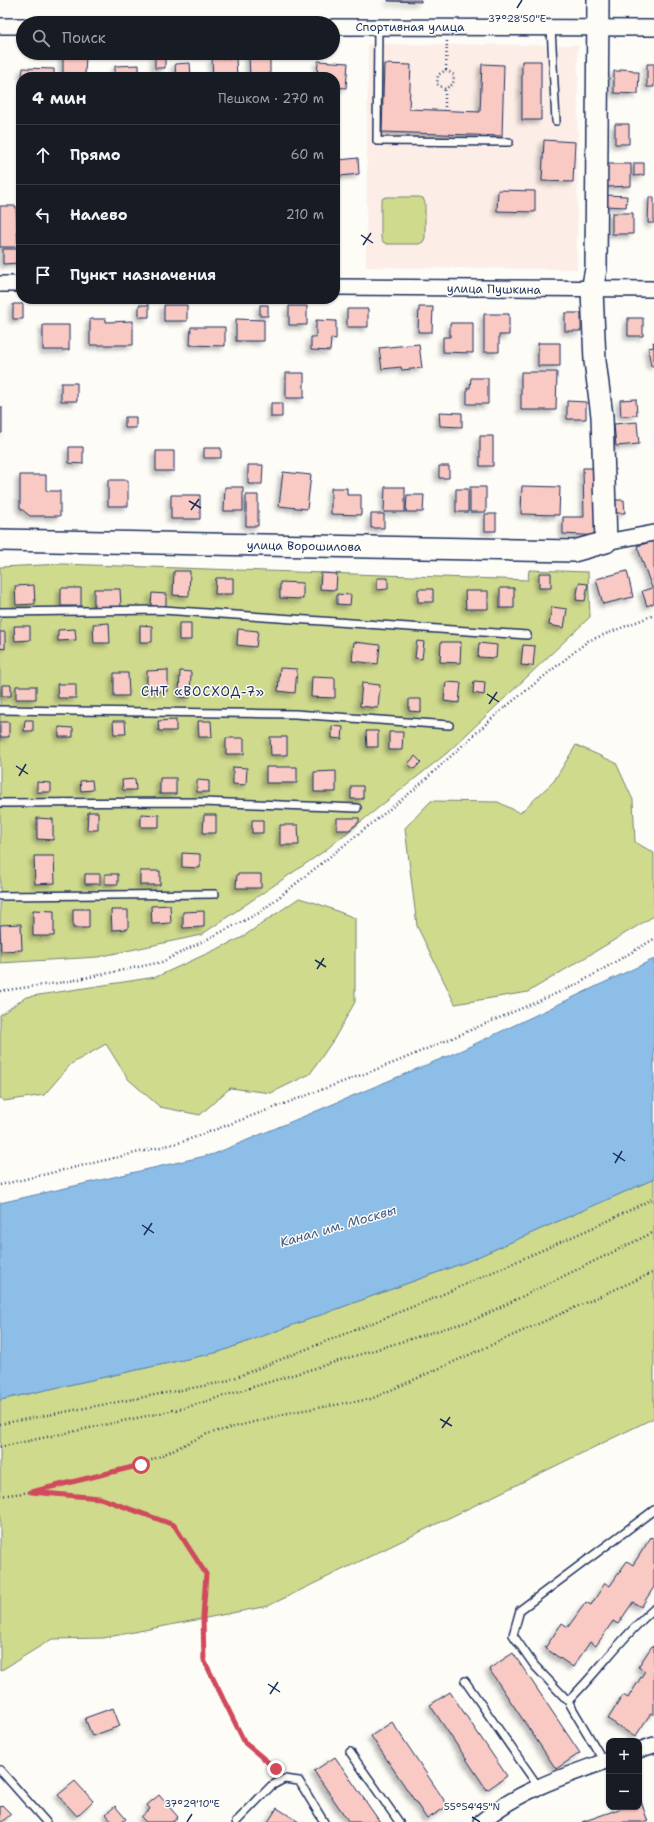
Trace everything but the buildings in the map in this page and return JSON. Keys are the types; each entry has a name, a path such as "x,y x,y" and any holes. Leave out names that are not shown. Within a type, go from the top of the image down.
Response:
{"street":[{"path":"598,0 596,269 592,290 595,361 602,416 606,542 654,533"},
{"path":"0,26 16,26"},
{"name":"Спортивная улица","path":"340,27 654,28"},
{"path":"0,284 16,284"},
{"name":"улица Пушкина","path":"340,287 592,290 654,289"},
{"name":"улица Ворошилова","path":"0,540 574,551 606,542"},
{"path":"642,1749 654,1745"},
{"path":"480,1822 512,1800 538,1786 606,1761"}],"lane":[{"path":"378,27 377,141 509,142"},
{"path":"551,28 556,121"},
{"path":"0,612 163,610 527,635"},
{"path":"0,710 295,714 449,725"},
{"path":"0,803 202,802 357,808"},
{"path":"0,896 215,894"},
{"path":"606,1761 568,1701 534,1665 513,1635 520,1610 654,1510"},
{"path":"568,1701 590,1680 624,1638 654,1609"},
{"path":"464,1681 538,1786"},
{"path":"350,1752 400,1822"},
{"path":"0,1770 46,1822"},
{"path":"236,1822 271,1786 284,1779 299,1781 324,1822"}],"path":[{"path":"446,70 448,27"},
{"path":"445,89 453,84 454,75 446,70"},
{"path":"445,89 437,84 438,75 446,70"},
{"path":"445,89 445,111"},
{"path":"0,992 65,982 162,962 260,913 415,789 498,713 588,642 654,615"},
{"path":"0,1185 182,1142 382,1068 576,985 654,939"},
{"path":"0,1424 224,1382 432,1299 610,1220 654,1198"},
{"path":"0,1447 184,1408 476,1319 654,1232"},
{"path":"0,1496 31,1492 141,1465 207,1434 292,1412 371,1399 654,1272"},
{"path":"31,1492 100,1498 174,1525 206,1574 203,1617 204,1660 245,1743 276,1769 284,1779"}],"shaded area":[{"path":"368,44 578,45 577,269 366,267"}],"green space":[{"path":"383,198 423,198 425,203 425,238 423,242 419,244 387,244 383,242 381,238 381,202"},
{"path":"62,564 528,580 529,570 588,572 590,617 447,753 323,852 201,935 98,957 0,963 0,567"},
{"path":"576,745 616,763 633,800 635,842 654,853 654,916 528,992 455,1004 417,926 405,828 431,801 498,802 520,813 554,781"},
{"path":"299,898 355,918 355,1002 334,1039 310,1074 271,1093 230,1088 200,1115 160,1107 128,1079 106,1044 71,1064 44,1095 4,1101 0,1098 0,1015 26,997 156,977 241,938"},
{"path":"654,1179 654,1418 268,1606 103,1638 52,1639 0,1671 0,1400 219,1352 466,1262"}],"water":[{"name":"Канал им. Москвы","path":"654,959 654,1179 466,1262 219,1352 0,1400 0,1203 214,1154 462,1050"}],"district":[{"name":"СНТ «ВОСХОД-7»","path":"203,691"}],"route":[{"path":"141,1465 31,1492 100,1498 174,1525 206,1574 203,1617 204,1660 245,1743 276,1769"}]}
